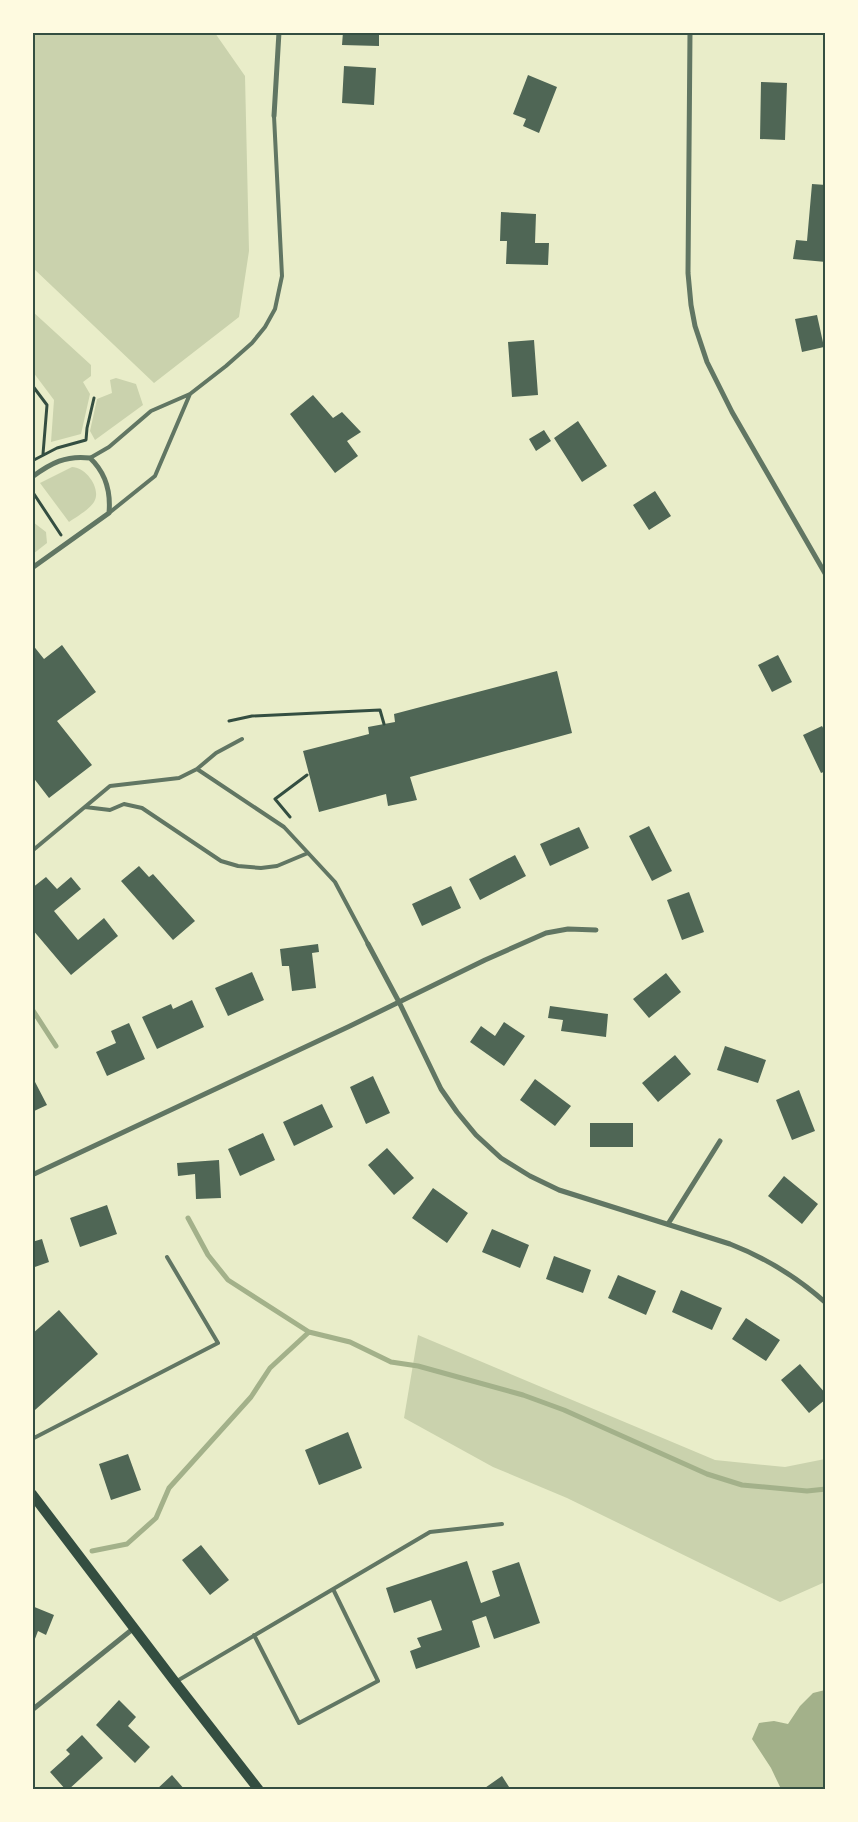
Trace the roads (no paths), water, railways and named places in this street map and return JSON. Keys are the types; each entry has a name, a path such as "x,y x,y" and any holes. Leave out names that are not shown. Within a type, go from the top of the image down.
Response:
{"main road":[{"path":"32,1494 259,1790"}],"street":[{"path":"274,116 279,32"},
{"path":"690,32 688,273 695,326 707,362 732,412 826,575"},
{"path":"32,477 52,464 72,457 90,458 96,464 107,483 110,502 109,513 32,568"},
{"path":"32,1175 350,1026 485,960 546,933 568,929 596,930"},
{"path":"368,944 399,1002 441,1089 463,1120 501,1158 530,1176 559,1190 753,1253 782,1269 811,1289 826,1303"},
{"path":"668,1224 720,1141"},
{"path":"32,1710 134,1628"}],"lane":[{"path":"90,458 109,446 151,411 190,394 252,343 265,327 275,309 282,276 274,116"},
{"path":"109,513 155,476 190,394"},
{"path":"32,851 110,786 179,778 197,769 216,753 242,739"},
{"path":"197,769 284,827 335,882 368,944"},
{"path":"85,807 110,810 124,804 142,808 221,861 238,866 261,868 277,866 308,853"},
{"path":"32,1438 218,1343 167,1257"},
{"path":"175,1682 430,1532 502,1524"},
{"path":"254,1635 299,1723 378,1681 333,1589"}],"waterway":[{"path":"32,1009 56,1046"},
{"path":"188,1218 208,1255 228,1280 309,1332"},
{"path":"92,1551 127,1544 156,1518 169,1488 251,1397 270,1368 309,1332 350,1342 391,1362 418,1366 523,1395 564,1410 707,1474 742,1485 807,1491 826,1489"}]}
